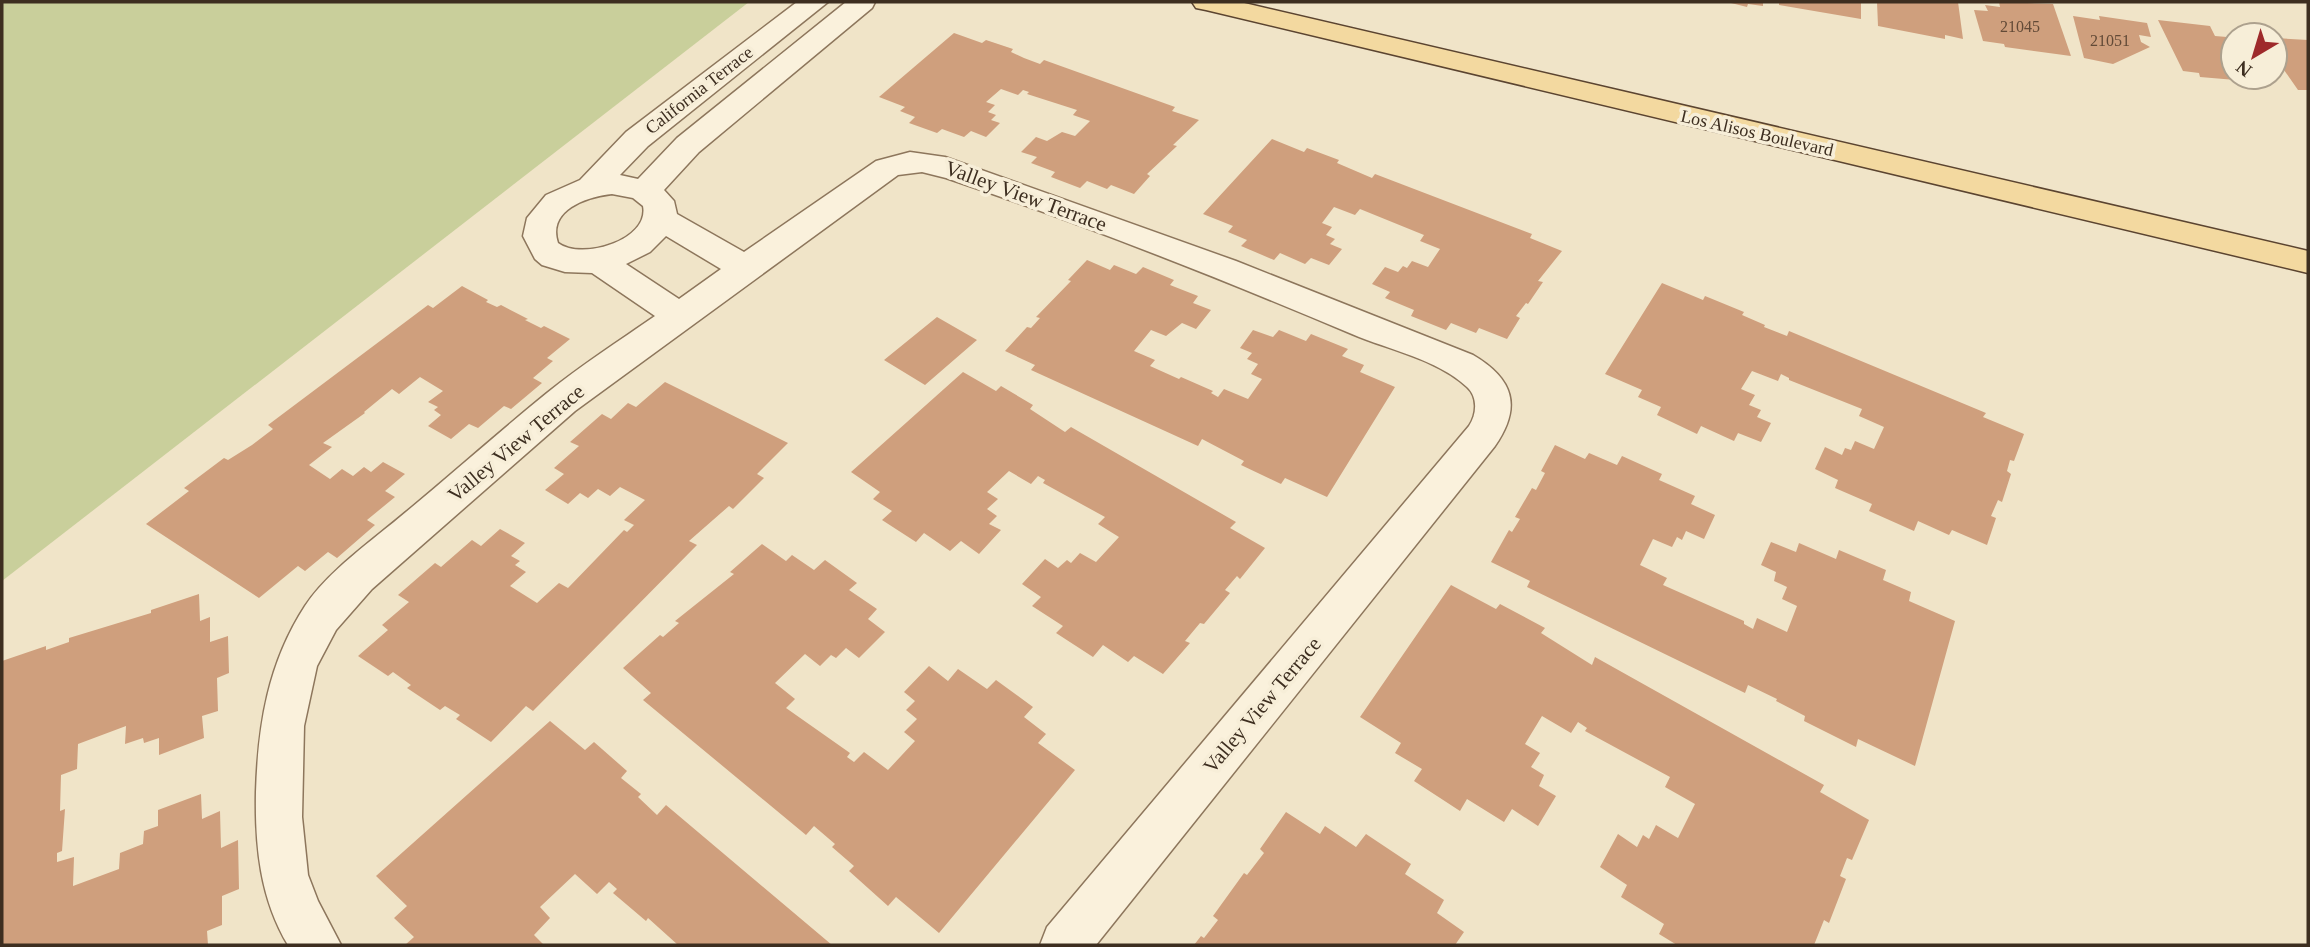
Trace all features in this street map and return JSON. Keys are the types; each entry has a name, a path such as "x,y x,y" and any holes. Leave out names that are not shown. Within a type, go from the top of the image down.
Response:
{"main road":[{"name":"Los Alisos Boulevard","path":"1206,2 2308,262"}],"street":[{"name":"California Terrace","path":"814,2 637,139 592,186 556,203 544,215 537,229 538,241 547,252 560,260 599,262 621,256 640,245 654,233 654,205 688,145 862,2"},
{"name":"Valley View Terrace","path":"316,945 298,915 284,875 279,817 280,744 296,664 321,617 358,577 562,401 885,167 899,162 928,162 1090,219 1336,313 1468,369 1483,380 1492,395 1495,409 1492,424 1065,945"},
{"name":"California Terrace","path":"592,186 630,185 654,205 747,269"},
{"path":"599,262 680,316"}],"green space":[{"path":"2,2 749,2 2,581"}],"building":[{"path":"1727,2 1763,2 1763,6 1748,4 1747,7"},
{"path":"1779,2 1861,2 1861,19 1779,5"},
{"path":"1877,2 1958,2 1963,39 1945,35 1945,39 1878,26"},
{"path":"1999,2 2053,4 2071,56 2005,47 2004,44 1983,41 1974,10 1988,11 1985,5 2000,7"},
{"path":"2073,16 2100,20 2099,16 2147,23 2151,37 2139,35 2141,42 2150,47 2113,64 2084,58"},
{"path":"2158,20 2210,26 2215,36 2219,36 2219,79 2200,77 2199,73 2183,71"},
{"path":"954,33 982,43 986,40 1013,49 1011,52 1040,64 1044,60 1175,107 1172,111 1199,120 1173,145 1177,146 1147,174 1150,176 1134,194 1111,185 1107,189 1087,181 1080,188 1051,177 1055,172 1031,163 1037,157 1021,152 1036,137 1047,141 1062,132 1075,136 1090,121 1073,115 1077,110 1027,94 1029,92 1023,90 1018,95 1001,89 986,102 995,105 988,112 996,115 991,120 1000,123 986,137 971,131 964,137 942,129 937,133 909,123 915,117 900,111 905,107 879,97"},
{"path":"2289,39 2308,40 2308,90 2298,90 2289,77"},
{"path":"1272,139 1304,152 1307,148 1339,160 1337,163 1372,178 1375,174 1532,234 1530,238 1562,251 1538,281 1543,282 1528,304 1526,303 1516,316 1520,318 1507,339 1479,328 1476,333 1451,323 1446,330 1411,316 1414,310 1385,298 1390,292 1372,284 1385,267 1398,272 1403,266 1407,268 1412,261 1428,267 1440,249 1420,241 1424,235 1360,209 1355,215 1334,207 1322,223 1332,227 1326,235 1335,239 1330,244 1342,249 1329,265 1311,258 1305,264 1280,253 1274,260 1241,246 1247,240 1228,232 1233,226 1203,214"},
{"path":"1087,260 1110,270 1114,265 1136,274 1143,267 1174,280 1170,285 1198,296 1193,303 1211,310 1196,329 1182,323 1166,336 1151,330 1134,351 1155,360 1150,366 1213,391 1211,393 1218,397 1224,389 1248,399 1262,379 1251,374 1258,364 1247,359 1252,353 1240,348 1253,330 1273,337 1279,330 1306,341 1311,334 1348,349 1342,356 1364,365 1360,372 1395,387 1327,497 1285,478 1281,484 1241,465 1244,461 1202,439 1198,446 1031,370 1035,365 1005,351 1027,327 1031,328 1040,318 1036,317"},
{"path":"1662,283 1703,300 1705,296 1744,312 1742,315 1765,325 1764,327 1787,336 1789,331 1986,413 1983,417 2024,434 2014,461 2010,460 2007,471 2011,474 2002,502 1998,500 1991,516 1996,518 1987,545 1952,530 1949,535 1918,521 1914,531 1869,511 1872,504 1835,488 1838,480 1815,469 1825,447 1842,455 1845,448 1851,450 1855,441 1874,449 1884,427 1859,416 1862,409 1789,380 1781,374 1778,381 1752,371 1741,389 1755,395 1749,405 1761,410 1757,417 1771,423 1761,442 1738,433 1734,441 1701,426 1697,434 1657,415 1661,407 1638,397 1642,390 1605,374"},
{"path":"462,286 488,300 486,302 497,307 501,305 541,328 544,326 570,339 547,358 553,361 533,378 542,383 511,409 504,406 478,428 469,424 451,439 428,426 441,415 434,410 438,407 428,402 443,391 420,377 399,394 392,389 365,413 323,443 332,447 309,465 330,479 342,469 353,476 364,467 371,472 383,462 405,474 385,491 395,497 367,520 375,525 337,558 328,552 305,571 298,566 259,598 146,524 189,491 184,488 224,458 228,460 252,445 273,429 268,425 428,305 433,308"},
{"path":"937,317 977,340 925,385 884,360"},
{"path":"963,372 996,391 1001,386 1033,405 1030,409 1065,432 1071,427 1236,522 1230,528 1265,548 1240,579 1237,576 1225,590 1230,593 1204,624 1200,623 1185,641 1190,643 1163,674 1134,656 1128,662 1103,645 1093,657 1056,633 1063,626 1032,606 1041,597 1022,584 1045,559 1058,568 1067,560 1071,563 1080,553 1096,562 1119,537 1098,524 1105,517 1043,483 1045,480 1038,476 1031,484 1009,471 987,492 998,499 987,509 997,516 989,524 1001,530 979,554 961,541 950,551 924,533 916,542 882,520 892,511 873,499 880,492 851,472"},
{"path":"665,382 788,443 757,474 764,478 733,509 729,506 689,541 697,545 533,711 526,706 491,742 456,719 460,715 445,706 440,710 407,688 411,685 393,672 388,676 358,656 388,630 382,625 409,602 398,595 435,563 441,567 472,540 481,546 500,529 525,543 511,556 520,561 515,565 526,572 510,586 537,603 559,583 568,588 624,530 627,532 634,525 624,520 645,500 620,487 610,496 598,489 588,498 580,493 568,504 545,490 564,474 554,468 579,446 570,442 602,414 611,419 628,403 636,407"},
{"path":"1555,445 1585,459 1589,453 1617,465 1622,456 1662,474 1659,480 1695,496 1691,504 1715,515 1704,539 1686,531 1682,540 1677,537 1672,547 1653,539 1640,565 1667,578 1663,585 1744,621 1744,624 1753,629 1757,618 1787,632 1797,606 1782,599 1787,587 1774,581 1776,572 1761,565 1771,542 1796,552 1799,543 1836,559 1839,550 1886,570 1883,580 1911,592 1909,601 1955,621 1915,766 1858,739 1856,747 1804,721 1805,716 1776,701 1777,699 1748,685 1745,693 1527,587 1530,581 1491,562 1509,530 1512,532 1520,519 1515,517 1532,488 1536,490 1545,473 1541,471"},
{"path":"762,544 786,561 792,555 814,570 825,560 857,583 849,590 877,609 868,619 885,632 859,658 846,648 836,658 831,655 820,666 805,654 775,683 795,699 786,708 850,753 847,757 854,762 864,752 888,770 915,741 904,732 917,719 906,710 915,701 904,692 929,666 948,681 958,669 987,689 996,680 1033,707 1024,717 1046,734 1038,743 1075,770 939,933 896,897 888,906 849,871 854,866 832,847 835,844 814,826 806,835 643,700 651,693 623,668 660,635 663,637 679,623 675,621 734,574 730,572"},
{"path":"1451,585 1496,609 1500,604 1545,628 1541,633 1592,665 1595,657 1824,785 1820,792 1869,820 1852,860 1847,858 1840,876 1846,879 1829,923 1824,920 1814,945 1677,945 1659,934 1664,924 1621,897 1627,885 1600,867 1618,834 1637,847 1643,835 1649,839 1656,825 1678,838 1695,804 1665,787 1670,777 1585,731 1587,728 1578,722 1571,733 1542,716 1525,744 1540,753 1531,767 1544,775 1539,786 1556,796 1538,826 1512,809 1504,822 1467,799 1460,811 1414,781 1422,769 1395,753 1401,743 1360,717"},
{"path":"199,594 200,621 210,617 210,642 228,636 229,673 217,678 218,711 202,716 204,738 159,755 159,738 144,743 143,738 125,744 126,726 78,744 77,769 61,775 60,811 65,809 62,851 57,853 57,862 74,857 73,886 119,869 120,853 143,844 144,831 158,826 158,810 201,794 202,819 220,811 221,848 238,840 239,889 222,896 222,925 207,931 208,945 2,945 2,661 46,646 46,650 69,642 69,638 151,613 151,610"},
{"path":"550,721 585,750 594,742 627,771 621,778 641,794 638,797 657,815 666,805 832,945 678,945 648,918 646,921 613,893 617,889 609,882 597,894 575,874 540,907 550,918 534,935 544,945 405,945 414,937 394,918 407,906 376,876"},
{"path":"1286,812 1320,834 1325,826 1356,847 1366,834 1411,864 1405,874 1444,900 1437,913 1464,932 1455,945 1194,945 1201,936 1204,938 1218,920 1213,916 1244,873 1247,875 1264,853 1260,849"}]}
